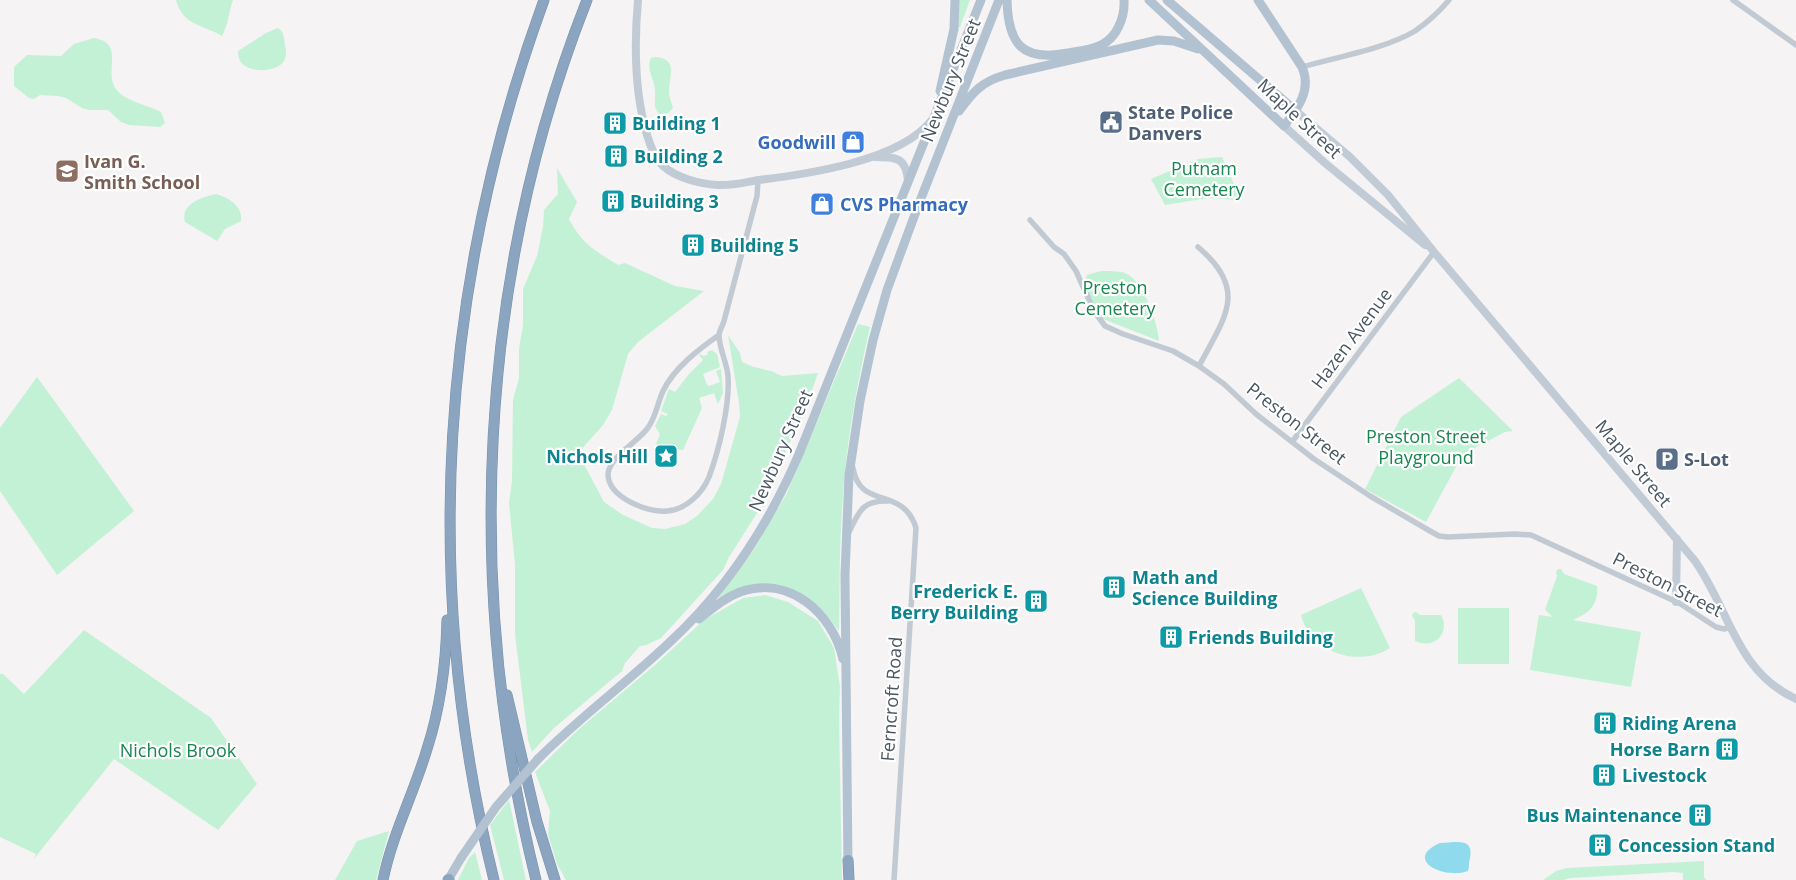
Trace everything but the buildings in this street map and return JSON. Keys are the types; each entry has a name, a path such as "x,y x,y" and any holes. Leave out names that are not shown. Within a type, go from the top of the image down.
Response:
{"highway":[{"path":"383,880 390,852 427,750 442,691 446,650 451,450 457,372 473,260 486,193 506,116 544,0"},
{"path":"536,880 509,753 496,652 490,552 491,477 497,385 516,250 532,177 557,88 588,0"},
{"path":"450,527 452,614 461,708 476,802 494,880"},
{"path":"496,652 538,822 555,880"},
{"path":"848,860 848,880"}],"main road":[{"path":"638,0 637,89 642,119 651,149 661,164 685,178 709,184 739,184 836,167 873,156 915,136 934,118 954,29 956,0"},
{"name":"Newbury Street","path":"449,880 461,858 496,807 538,759 574,724 663,649 699,612 753,542 778,499 799,454 981,0"},
{"name":"Newbury Street","path":"848,860 846,538 851,458 865,376 881,309 915,215 999,0"},
{"path":"1006,0 1008,25 1017,41 1030,53 1040,56 1052,56 1092,49 1103,44 1118,28 1123,17 1124,0"},
{"name":"Maple Street","path":"1149,0 1325,163 1434,252"},
{"name":"Maple Street","path":"1167,0 1368,174 1399,207 1434,252 1677,539 1707,580 1741,648 1757,671 1774,686 1796,699"},
{"path":"1258,0 1302,67 1305,76 1306,86 1303,98 1296,111 1284,126"},
{"path":"951,122 976,90 992,79 1158,40 1183,42 1208,55"},
{"path":"873,156 888,157 903,162 906,166 908,182"},
{"path":"1676,602 1677,539"},
{"path":"663,649 716,606 732,596 751,589 782,590 809,602 830,627 841,652 846,686"}],"street":[{"path":"1302,67 1378,46 1404,36 1426,23 1449,0"},
{"path":"1733,0 1796,45"},
{"path":"719,335 695,353 677,371 663,392 656,413 648,428 637,441 614,459 608,474 612,488 617,494 651,510 672,511 691,500 709,477 722,431 728,392 728,376 719,335 757,196 758,180"},
{"name":"Preston Street","path":"1030,220 1054,247 1064,254 1076,271 1094,311 1105,326 1122,334 1173,350 1199,366 1224,384 1256,414 1314,459 1370,496 1439,536 1461,537 1515,534 1531,536 1676,602 1716,627 1731,628"},
{"path":"1198,247 1213,260 1224,276 1229,295 1223,320 1199,366"},
{"name":"Hazen Avenue","path":"1292,442 1434,252"},
{"name":"Ferncroft Road","path":"851,458 855,479 860,487 864,491 893,501 905,508 911,514 916,528 894,880"},
{"path":"846,538 858,513 865,506 878,501 893,501"}],"green space":[{"path":"176,0 233,0 222,36 188,20 179,9"},
{"path":"959,0 970,0 960,27 958,27"},
{"path":"278,28 284,38 286,57 284,61 273,69 265,70 249,68 243,64 239,59 238,51 266,33"},
{"path":"94,38 104,41 112,52 112,75 116,89 130,100 161,112 165,123 160,127 129,125 121,122 108,110 89,110 58,96 40,95 34,99 29,98 14,86 14,67 27,55 61,56 74,44"},
{"path":"651,58 662,58 670,64 669,96 673,108 667,114 659,114 655,106 655,90 649,66"},
{"name":"Putnam Cemetery","path":"1222,157 1241,200 1208,198 1165,205 1151,179 1198,159"},
{"path":"557,168 577,202 569,219 584,241 618,265 625,263 675,286 704,291 638,342 628,354 612,410 603,425 578,453 604,502 623,515 652,528 665,529 685,524 697,516 713,499 721,484 740,417 728,335 740,353 742,362 782,376 818,373 806,407 759,510 729,557 723,570 661,638 640,646 625,663 622,671 554,728 532,752 528,740 515,634 515,564 509,503 512,481 513,400 519,378 519,349 523,325 523,289 537,256 543,227 544,210 558,194"},
{"path":"216,194 234,203 241,216 241,221 225,229 217,241 185,222 184,216 186,210 193,202"},
{"name":"Preston Cemetery","path":"1101,271 1125,273 1138,284 1153,313 1159,341 1093,315 1084,283 1087,275"},
{"path":"858,324 870,327 848,442 843,489 840,541 839,630 813,602 798,593 779,586 718,598 755,548 787,493"},
{"path":"712,350 717,354 720,367 703,374 709,386 720,382 716,371 721,369 723,393 718,404 714,393 699,398 702,408 683,450 667,448 656,444 660,434 655,426 661,414 666,416 668,414 661,411 669,389 675,392 703,360 699,355 704,356"},
{"path":"37,377 134,511 57,575 0,491 0,428"},
{"name":"Preston Street Playground","path":"1459,378 1513,431 1505,432 1463,454 1426,522 1365,489 1401,417"},
{"path":"1558,569 1561,569 1564,574 1597,586 1594,604 1588,612 1573,620 1641,632 1631,687 1530,670 1539,615 1553,617 1545,610"},
{"path":"1361,588 1390,648 1378,654 1364,657 1351,656 1337,653 1314,639 1306,628 1301,615"},
{"path":"765,595 788,602 818,621 834,648 840,687 842,880 566,880 557,864 548,834 550,811 535,772 579,729 656,664 704,620 743,598"},
{"path":"1458,608 1509,608 1509,664 1458,664"},
{"path":"1416,612 1420,615 1441,615 1444,628 1439,638 1428,643 1415,641 1415,620 1412,616"},
{"name":"Nichols Brook","path":"84,630 211,718 257,784 218,830 114,759 33,860 36,854 0,837 0,674 3,674 24,694"},
{"path":"509,800 526,880 504,880 490,825"},
{"path":"389,831 376,880 335,880 357,841"},
{"path":"475,852 482,880 458,880 469,858"},
{"path":"1704,861 1704,877 1706,880 1683,880 1683,873 1673,872 1543,880 1556,871 1567,868"}],"water":[{"path":"1459,842 1468,845 1471,855 1468,871 1448,873 1438,870 1426,861 1425,855 1430,849 1440,843"}],"place":[{"name":"State Police Danvers","path":"1111,122"},
{"name":"Building 1","path":"615,123"},
{"name":"Goodwill","path":"853,142"},
{"name":"Building 2","path":"616,156"},
{"name":"Ivan G. Smith School","path":"67,171"},
{"name":"Building 3","path":"613,201"},
{"name":"CVS Pharmacy","path":"822,204"},
{"name":"Building 5","path":"693,245"},
{"name":"Nichols Hill","path":"666,456"},
{"name":"S-Lot","path":"1667,459"},
{"name":"Math and Science Building","path":"1114,587"},
{"name":"Frederick E. Berry Building","path":"1036,601"},
{"name":"Friends Building","path":"1171,637"},
{"name":"Riding Arena","path":"1605,723"},
{"name":"Horse Barn","path":"1727,749"},
{"name":"Livestock","path":"1604,775"},
{"name":"Bus Maintenance","path":"1700,815"},
{"name":"Concession Stand","path":"1600,845"}]}
